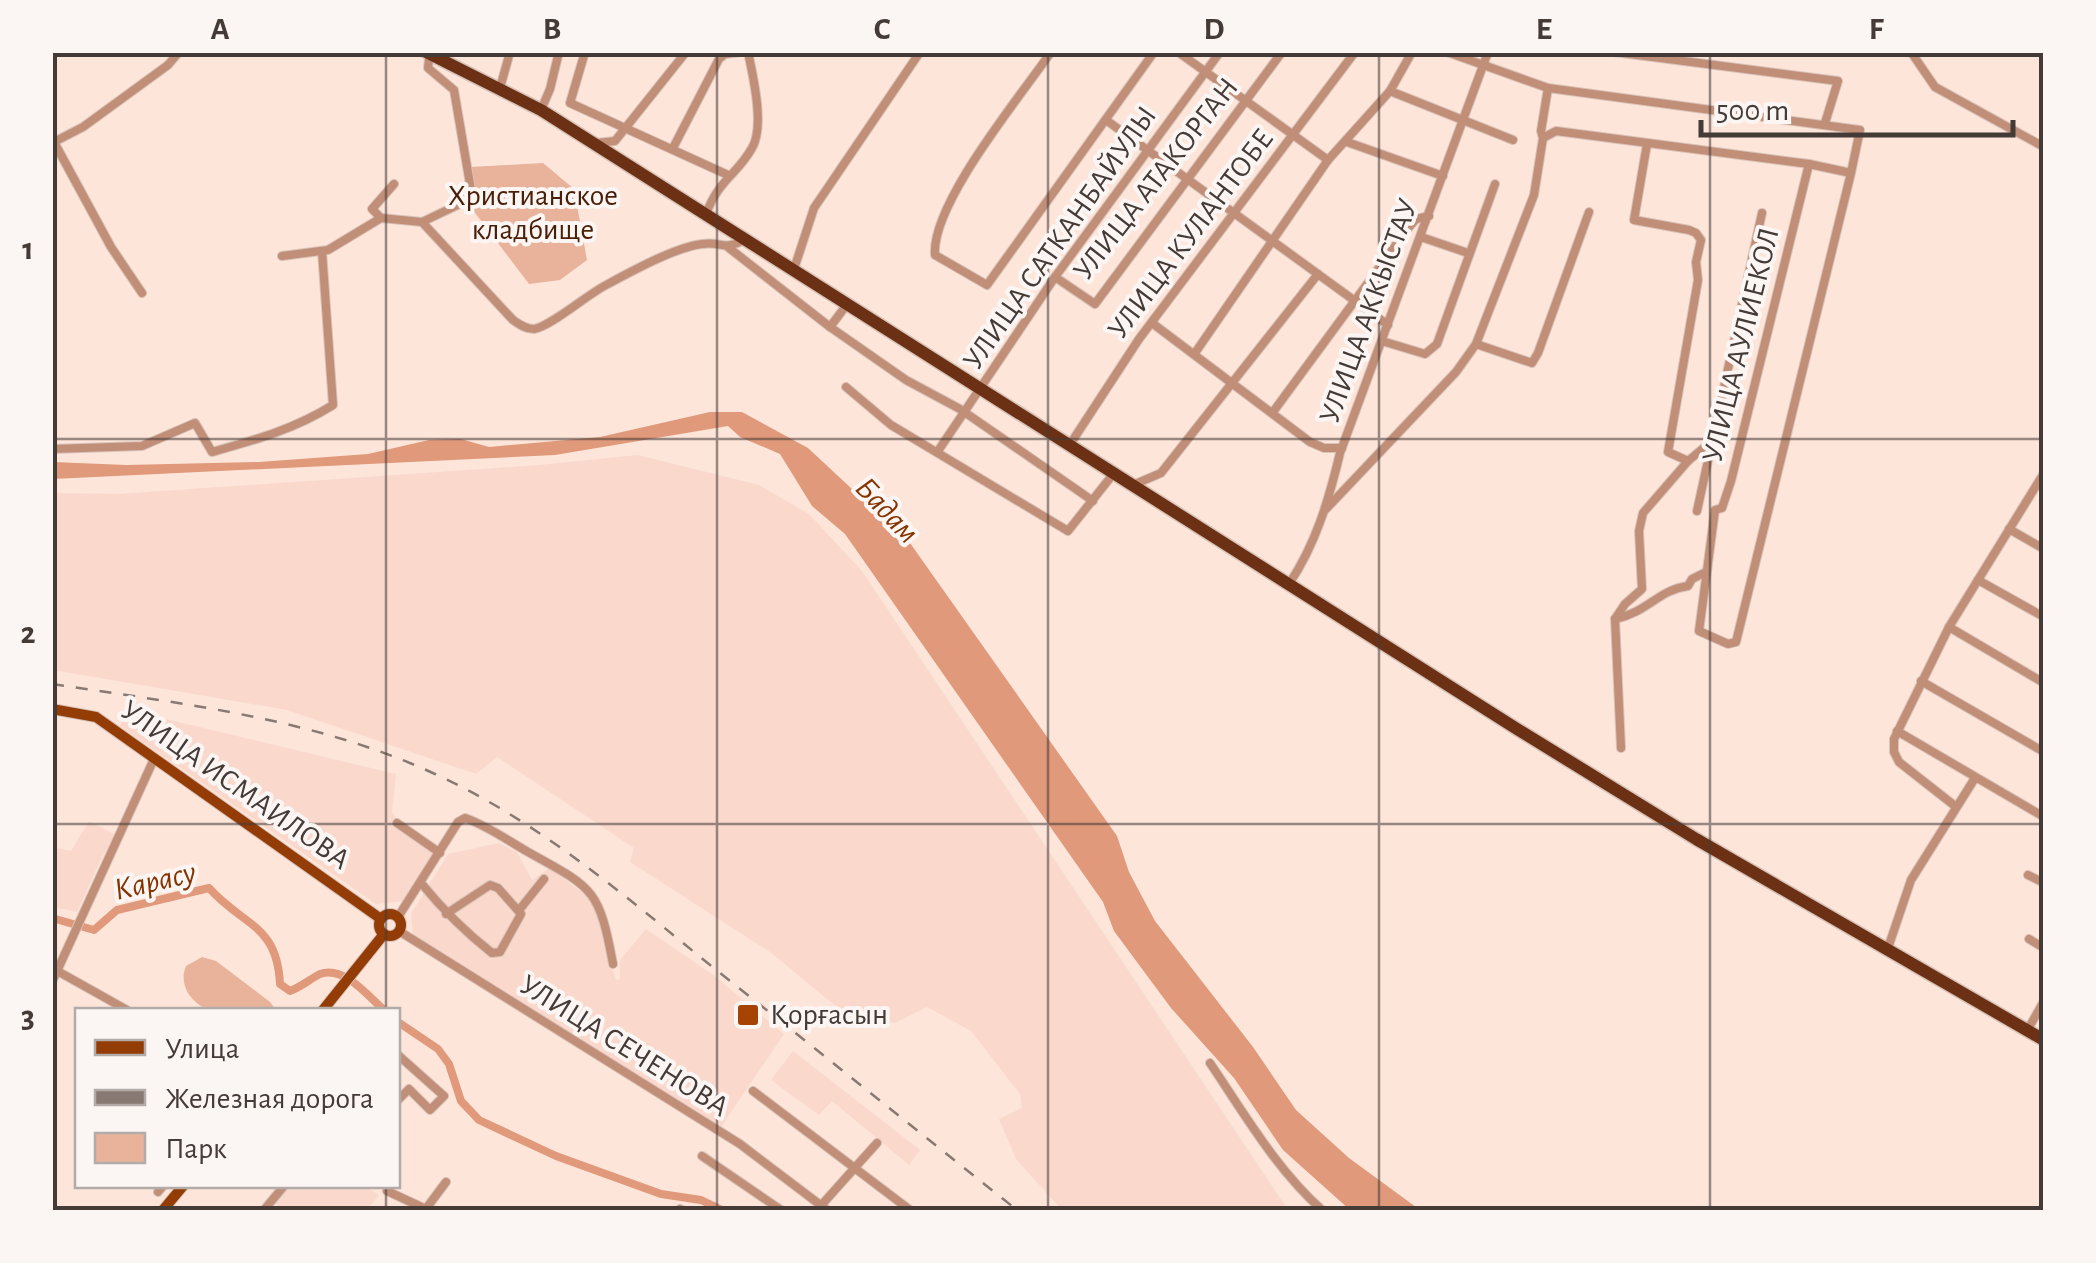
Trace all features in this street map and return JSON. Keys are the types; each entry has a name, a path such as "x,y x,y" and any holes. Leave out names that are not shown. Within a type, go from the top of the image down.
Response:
{"highway":[{"path":"430,54 543,106 592,143 1069,446 1696,838 2044,1040"}],"main road":[{"name":"УЛИЦА ИСМАИЛОВА","path":"52,709 96,717 381,919"},
{"path":"390,914 398,918 399,931 392,936 379,928 381,919 390,914"},
{"path":"325,1008 384,934"},
{"path":"163,1210 177,1188"}],"street":[{"path":"142,293 111,247 53,143 83,127 168,65 179,52"},
{"path":"500,88 510,52"},
{"path":"559,52 543,106 570,103 728,176"},
{"path":"570,103 585,52"},
{"path":"592,143 615,140 686,52"},
{"path":"673,148 719,58 744,52 756,90 755,144 713,194 706,214"},
{"path":"794,269 814,208 920,52"},
{"path":"1052,52 961,182 940,222 935,255 987,285 1154,52"},
{"path":"1178,52 1328,160"},
{"name":"УЛИЦА САТКАНБАЙУЛЫ","path":"938,451 1055,277 1220,52"},
{"name":"УЛИЦА АТАКОРГАН","path":"1055,277 1096,304 1282,52"},
{"path":"1194,353 1328,160 1390,91 1412,52"},
{"path":"1448,52 1548,88 1860,130 1851,172 1556,131 1543,138"},
{"name":"УЛИЦА АККЫСТАУ","path":"1290,584 1326,509 1342,448 1488,52"},
{"path":"1614,52 1838,82 1825,123"},
{"path":"1912,52 1935,87 2044,147"},
{"path":"282,256 322,251 381,218 422,222 464,202 471,190 454,90 431,74 427,64 430,54"},
{"name":"УЛИЦА КУЛАНТОБЕ","path":"1069,446 1139,338 1294,135 1350,54"},
{"path":"1326,509 1456,372 1476,344 1534,196 1548,88"},
{"path":"1390,91 1513,140"},
{"path":"1106,120 1388,325"},
{"path":"1348,142 1443,176"},
{"path":"1647,144 1634,220 1696,232 1701,240 1696,262 1698,280 1668,452 1688,461"},
{"name":"УЛИЦА АУЛИЕКОЛ","path":"1809,164 1731,481 1722,508 1715,510 1704,573 1699,631 1732,645 1736,642 1767,520 1851,172"},
{"path":"381,218 372,209 394,184"},
{"path":"1382,341 1426,354 1437,344 1495,184"},
{"path":"1476,344 1532,363 1590,212"},
{"path":"1697,511 1762,213"},
{"path":"1273,412 1409,226 1428,216"},
{"path":"422,222 513,320 534,329 547,325 586,295 644,265 703,244 728,248 906,380 963,411 1093,500"},
{"path":"1422,237 1468,253"},
{"path":"728,248 746,238"},
{"path":"52,449 142,446 195,422 212,452 268,437 310,420 333,405 322,251"},
{"path":"1133,485 1162,473 1318,274"},
{"path":"830,327 848,303"},
{"path":"1152,323 1310,442 1324,448 1342,448"},
{"path":"846,387 892,425 1069,531 1114,473"},
{"path":"1622,748 1614,619 1642,589 1638,531 1643,513 1688,461 1712,440"},
{"path":"1955,806 1899,762 1894,752 1897,731 1950,627 2041,484 2044,473"},
{"path":"2009,529 2044,550"},
{"path":"1614,619 1636,614 1672,588 1688,586 1704,573"},
{"path":"1978,580 2044,617"},
{"path":"1950,627 2044,684"},
{"path":"1921,680 2044,752"},
{"path":"1897,731 2044,817"},
{"path":"52,982 154,758"},
{"path":"1888,948 1911,880 1974,778"},
{"path":"398,918 458,822 465,818 572,876 596,898 604,913 614,964"},
{"path":"397,823 440,853"},
{"path":"2028,874 2044,883"},
{"path":"422,882 446,914 497,954 520,919 520,909 544,879"},
{"path":"446,914 490,886 498,888 520,909"},
{"name":"УЛИЦА СЕЧЕНОВА","path":"399,931 740,1144 821,1209"},
{"path":"2029,940 2044,948"},
{"path":"56,968 124,1008"},
{"path":"2028,1031 2044,1001"},
{"path":"400,1057 444,1096 430,1110 409,1090 400,1098"},
{"path":"1210,1063 1272,1152 1322,1210"},
{"path":"753,1091 910,1210"},
{"path":"821,1209 877,1142"},
{"path":"702,1156 780,1210"},
{"path":"387,1191 426,1210 446,1182"},
{"path":"264,1210 282,1188"}],"shaded area":[{"path":"710,412 742,412 808,448 910,543 1117,836 1129,872 1155,921 1253,1047 1296,1110 1349,1158 1420,1210 1350,1210 1283,1150 1234,1078 1171,1008 1114,931 1103,902 845,534 812,506 780,454 740,437 728,426 555,455 53,479 53,462 259,462 368,454 429,440 461,439 489,447 600,437"},
{"path":"638,455 759,485 809,514 862,571 1288,1210 1062,1210 1016,1159 999,1119 1022,1108 1020,1094 971,1031 927,1007 895,1023 849,1017 770,952 630,862 634,848 497,757 476,774 287,710 53,670 53,493 118,494"},
{"path":"128,710 396,774 392,812 406,834 434,851 405,901 376,904 120,726"},
{"path":"89,821 116,835 77,912 53,907 52,851 71,851"},
{"path":"499,843 517,852 532,880 550,868 597,904 616,980 620,979 620,960 646,929 712,974 784,1034 721,1127 413,935 411,914 448,854"},
{"path":"793,1051 920,1150 909,1165 832,1101 819,1115 771,1080"},
{"path":"277,1188 368,1188 379,1195 367,1210 283,1210 272,1201"}],"green space":[{"name":"Христианское кладбище","path":"543,163 574,189 587,260 560,280 529,284 466,201 471,167"},
{"path":"202,957 216,961 274,1008 206,1008 188,993 184,980 186,966"}],"waterway":[{"name":"Карасу","path":"52,918 94,930 117,910 209,888 265,938 278,964 280,984 290,991 329,972 355,983 382,1008"},
{"name":"Карасу","path":"400,1023 438,1049 449,1064 461,1101 479,1120 556,1156 661,1194 701,1200 722,1210"}],"railway":[{"path":"52,684 199,706 295,726 389,755 474,793 615,888 1017,1210"}],"place":[{"name":"Қорғасын","path":"748,1015"}],"water label":[{"name":"Бадам","path":"887,510"}]}
